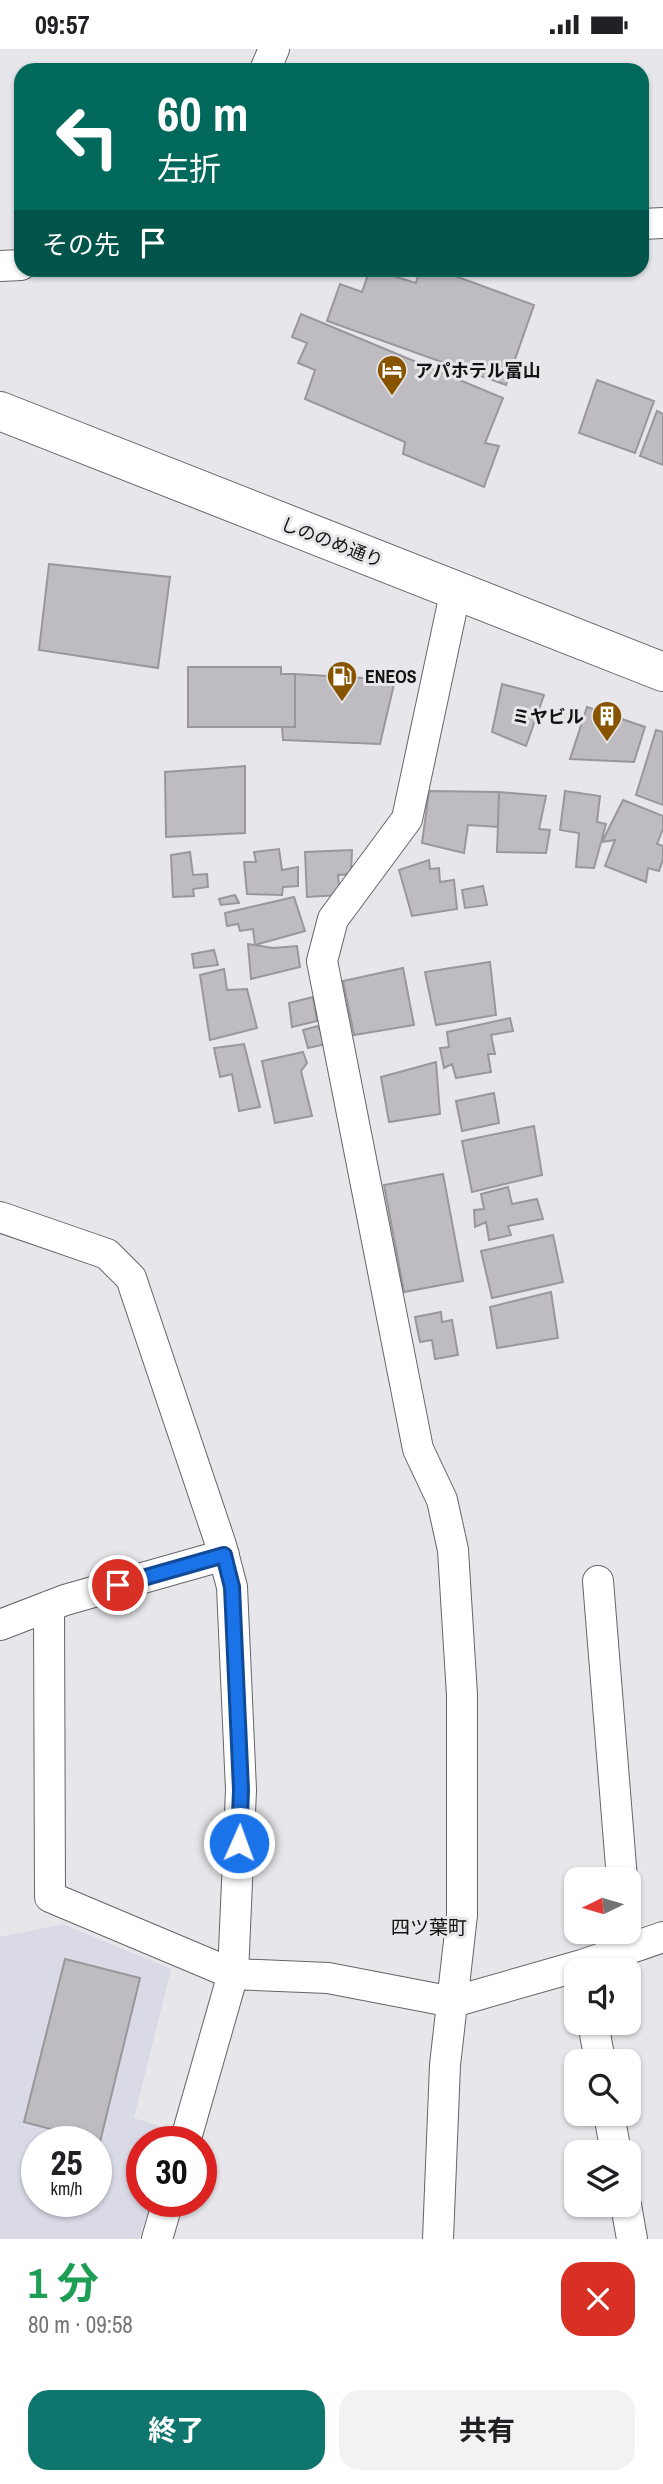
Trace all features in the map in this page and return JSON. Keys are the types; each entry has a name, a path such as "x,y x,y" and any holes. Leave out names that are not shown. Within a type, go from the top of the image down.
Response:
{"main road":[{"name":"しののめ通り","path":"0,411 663,673"}],"street":[{"path":"438,2239 439,2157 462,1915 462,1709 453,1550 442,1500 418,1449 322,961 333,919 407,819 456,589"},
{"path":"0,1217 107,1254 131,1278 224,1555 232,1587 241,1790 233,1974 190,2126"},
{"path":"0,1625 49,1606 224,1555"},
{"path":"598,1581 621,1867"},
{"path":"49,1606 50,1897 233,1974 328,1978 453,2002 564,1973"},
{"path":"641,1939 663,1937"},
{"path":"598,1958 621,1944"},
{"path":"157,2239 163,2217"},
{"path":"628,2217 632,2239"}],"shaded area":[{"path":"63,1924 171,1969 134,2118 159,2126 126,2126 126,2217 146,2217 139,2239 0,2239 0,1937"}],"building":[{"path":"367,277 396,277 416,283 418,277 458,277 534,305 506,385 327,321 340,284 362,292"},
{"path":"301,314 503,398 485,443 499,446 484,487 403,454 405,442 305,399 315,370 298,363 307,343 292,337"},
{"path":"597,380 654,401 635,453 579,433"},
{"path":"657,411 663,414 663,465 640,456"},
{"path":"49,564 170,577 158,668 39,650"},
{"path":"188,667 281,667 281,674 295,674 295,727 188,727"},
{"name":"ENEOS","path":"295,674 395,680 380,744 283,740 282,727 295,727"},
{"path":"502,684 544,695 526,746 492,732"},
{"name":"ミヤビル","path":"587,707 645,727 634,762 570,759"},
{"path":"656,730 663,732 663,805 636,795"},
{"path":"245,766 245,833 166,837 165,772"},
{"path":"429,791 499,792 498,827 468,825 464,853 422,843"},
{"path":"565,791 600,796 597,822 606,824 594,868 576,867 579,833 560,830"},
{"path":"499,792 546,796 539,829 550,830 546,853 497,852"},
{"path":"623,800 663,816 663,829 657,844 663,846 663,859 659,871 648,868 646,882 605,866 615,840 602,842"},
{"path":"279,849 282,870 298,867 298,886 283,887 282,895 247,894 244,862 256,862 254,852"},
{"path":"352,850 351,874 338,875 340,895 307,897 305,852"},
{"path":"190,852 193,875 207,874 208,887 193,889 194,896 173,897 171,855"},
{"path":"429,860 430,869 439,868 440,882 454,880 457,909 412,916 399,870"},
{"path":"483,886 487,905 465,908 462,890"},
{"path":"235,895 239,903 221,905 219,899"},
{"path":"294,897 305,931 255,945 253,929 240,931 238,924 227,926 225,913"},
{"path":"248,944 273,948 297,946 300,967 251,979"},
{"path":"214,950 218,965 194,968 192,954"},
{"path":"490,962 496,1015 436,1025 425,972"},
{"path":"403,968 414,1025 354,1035 343,981"},
{"path":"224,969 227,990 247,989 257,1028 210,1040 200,975"},
{"path":"313,997 317,1021 292,1027 289,1003"},
{"path":"510,1018 513,1031 491,1035 495,1054 488,1054 491,1072 456,1078 452,1064 444,1068 440,1048 449,1047 447,1032"},
{"path":"318,1026 326,1044 308,1048 303,1030"},
{"path":"244,1044 260,1107 239,1111 232,1074 220,1077 214,1048"},
{"path":"303,1052 307,1063 301,1071 312,1116 275,1123 262,1061"},
{"path":"436,1062 440,1114 389,1122 381,1077"},
{"path":"494,1093 499,1123 462,1131 456,1101"},
{"path":"534,1126 542,1175 472,1192 462,1141"},
{"path":"443,1174 463,1281 404,1292 384,1185"},
{"path":"508,1187 512,1204 537,1199 543,1219 508,1226 511,1235 489,1240 486,1222 475,1227 474,1210 484,1209 481,1194"},
{"path":"553,1235 563,1282 492,1298 481,1251"},
{"path":"551,1292 558,1338 497,1348 490,1307"},
{"path":"441,1312 442,1322 452,1320 458,1355 435,1359 432,1340 420,1342 415,1317"},
{"path":"65,1959 140,1978 104,2126 39,2126 24,2122"}],"place":[{"name":"アパホテル富山","path":"392,397"},
{"name":"ENEOS","path":"342,703"},
{"name":"ミヤビル","path":"607,743"}],"district":[{"name":"四ツ葉町","path":"429,1927"}],"route":[{"path":"118,1585 224,1555 232,1587 241,1790 239,1843"}]}
